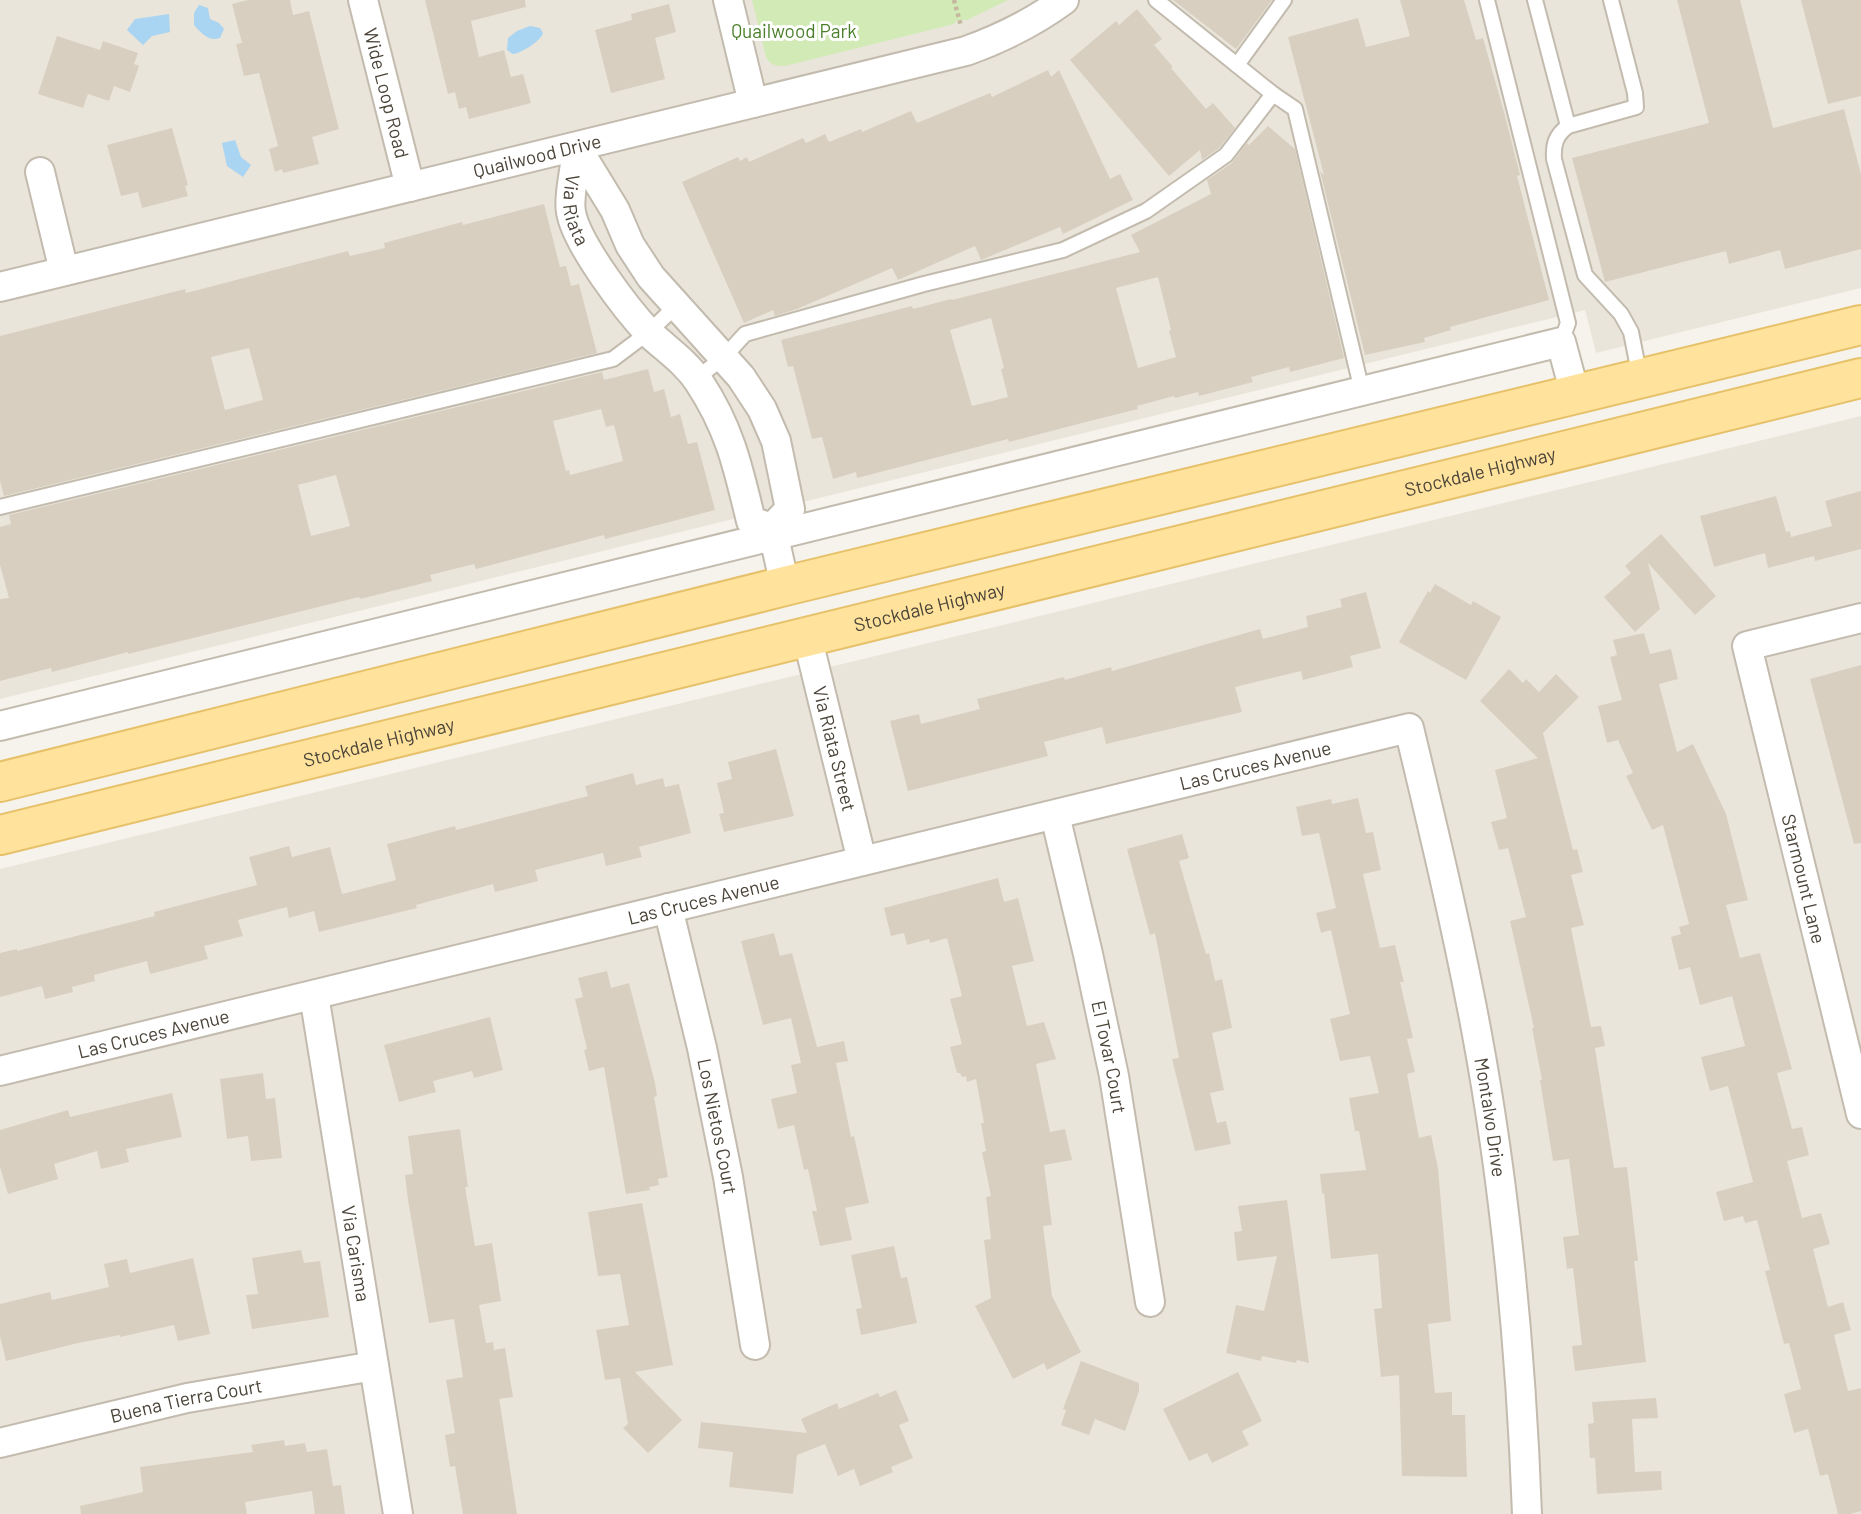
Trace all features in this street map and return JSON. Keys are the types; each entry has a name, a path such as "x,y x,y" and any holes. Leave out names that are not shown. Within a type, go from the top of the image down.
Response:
{"main road":[{"path":"0,782 785,586 1861,325"},
{"name":"Stockdale Highway","path":"0,835 1861,378"},
{"path":"807,636 808,624 814,613 826,605 985,564 1007,555 1062,520"},
{"path":"531,706 610,661 759,619 779,602 785,586"}],"street":[{"name":"Wide Loop Road","path":"363,0 410,187"},
{"path":"728,0 753,103"},
{"name":"Quailwood Drive","path":"0,287 578,148 966,51 1002,38 1036,21 1064,0"},
{"name":"Via Riata","path":"578,148 615,210 630,245 651,277 741,377 762,409 776,441 790,509 773,532 751,522 732,443 697,378 649,332 606,279 586,247 570,211 578,148"},
{"path":"40,172 64,271"},
{"path":"0,726 773,532 1561,342 1574,394"},
{"path":"773,532 785,586"},
{"name":"Starmount Lane","path":"1861,618 1747,646 1861,1114"},
{"name":"Via Riata Street","path":"807,636 862,861"},
{"name":"Las Cruces Avenue","path":"0,1071 1409,728"},
{"name":"Montalvo Drive","path":"1409,728 1456,930 1495,1144 1521,1385 1527,1514"},
{"name":"El Tovar Court","path":"1055,814 1114,1076 1150,1302"},
{"name":"Los Nietos Court","path":"668,908 702,1048 728,1177 755,1345"},
{"name":"Via Carisma","path":"314,995 398,1514"},
{"name":"Buena Tierra Court","path":"0,1443 187,1398 374,1366"}],"lane":[{"path":"1156,0 1295,109 1362,391"},
{"path":"1237,65 1284,0"},
{"path":"1487,0 1568,323 1561,342"},
{"path":"1535,0 1568,125"},
{"path":"1611,0 1636,107 1568,125 1560,132 1553,145 1554,159 1585,275 1621,314 1631,332 1640,379"},
{"path":"697,378 724,357 746,334 925,284 1063,250 1146,211 1226,155 1273,94"},
{"path":"0,507 613,359 649,332 677,305"}],"path":[{"path":"954,0 961,26"}],"shaded area":[{"path":"0,0 1861,0 1861,288 1596,353 1585,310 0,699"},
{"path":"1861,416 1861,1514 0,1514 0,869"}],"green space":[{"name":"Quailwood Park","path":"752,0 1008,0 967,20 957,20 954,24 779,66 769,62 766,57"}],"water":[{"path":"199,5 208,8 210,19 224,29 220,38 209,38 194,25 194,13"},
{"path":"169,14 170,32 152,36 143,45 127,30 135,19"},
{"path":"530,26 540,28 543,33 539,40 517,53 513,54 507,50 508,38"},
{"path":"235,140 241,157 251,165 243,177 227,166 222,143"}],"building":[{"path":"248,0 290,0 293,15 309,11 339,129 312,137 319,164 283,173 282,169 275,172 269,149 278,146 259,73 244,76 236,44 242,43 232,4"},
{"path":"425,0 525,0 526,7 471,21 479,57 504,50 511,77 523,74 531,103 469,119 466,107 459,109 455,92 448,94"},
{"path":"1173,0 1272,0 1236,49"},
{"path":"1400,0 1464,0 1476,40 1483,38 1520,175 1517,176 1549,300 1450,327 1451,330 1424,338 1425,342 1365,355 1320,171 1324,175 1288,37 1358,18 1366,47 1410,36"},
{"path":"1677,0 1740,0 1773,128 1844,109 1861,174 1861,249 1785,269 1780,250 1729,264 1726,251 1605,282 1572,158 1709,123"},
{"path":"1801,0 1861,0 1861,96 1828,104"},
{"path":"669,4 676,32 655,38 665,79 611,93 595,30 632,20 631,14"},
{"path":"1137,9 1162,39 1154,45 1173,67 1171,68 1206,109 1213,103 1235,128 1219,148 1202,160 1200,150 1169,176 1070,60 1116,21 1119,25"},
{"path":"57,36 100,50 103,41 138,53 134,64 139,66 130,92 114,86 109,101 88,94 83,108 38,94"},
{"path":"1048,70 1051,77 1059,70 1110,179 1120,174 1133,200 1063,234 1060,227 981,260 975,246 898,280 892,268 797,309 775,316 773,310 744,323 682,182 738,157 740,161 747,157 749,162 803,138 806,143 825,134 829,142 861,129 862,132 911,111 917,123 990,93 992,97"},
{"path":"1268,126 1295,149 1344,358 1290,372 1289,367 1251,377 1253,382 1199,396 1198,392 1175,398 1174,396 1137,406 1138,409 857,478 856,472 833,479 822,437 812,439 793,366 788,367 781,340 1140,252 1131,235 1211,194 1207,180 1232,163 1247,143 1249,145","holes":["1158,277 1176,357 1138,368 1116,288","991,318 1004,368 1001,369 1008,397 972,406 950,330"]},
{"path":"172,128 188,185 185,186 188,196 142,208 138,192 121,196 107,145"},
{"path":"544,204 560,267 566,266 571,286 579,284 597,353 4,496 0,481 0,336 185,289 186,293 348,251 350,256 385,248 384,243 462,222 463,225","holes":["249,348 263,400 225,410 211,357"]},
{"path":"648,369 654,392 664,389 671,417 680,414 688,444 697,442 715,510 605,539 604,535 476,569 474,564 430,575 432,581 360,599 359,597 52,672 51,668 0,681 0,599 9,598 0,565 0,527 11,524 9,515 602,372 604,380","holes":["601,409 606,427 614,425 623,461 570,475 569,470 566,471 553,421","336,475 350,526 311,536 298,485"]},
{"path":"1861,491 1861,549 1815,561 1814,556 1768,568 1765,553 1714,567 1700,516 1776,496 1786,532 1790,531 1791,537 1832,526 1825,501"},
{"path":"1661,534 1716,596 1695,615 1648,563 1660,609 1635,632 1604,597 1631,573 1625,566"},
{"path":"1435,584 1471,605 1473,601 1501,617 1466,680 1399,642 1428,591 1430,593"},
{"path":"1366,592 1381,648 1350,656 1353,667 1303,680 1301,671 1235,687 1242,712 1106,744 1102,727 1044,742 1048,756 908,791 890,721 919,714 921,724 980,709 977,699 1064,677 1065,680 1111,667 1112,671 1260,629 1263,639 1308,627 1306,616 1342,607 1340,599"},
{"path":"1644,633 1650,654 1671,649 1678,679 1659,684 1677,752 1693,744 1726,814 1748,900 1726,905 1740,958 1760,953 1792,1069 1777,1073 1792,1129 1802,1127 1809,1155 1787,1161 1802,1218 1821,1213 1830,1244 1813,1249 1828,1307 1843,1302 1851,1330 1834,1335 1848,1391 1861,1388 1861,1511 1850,1514 1838,1514 1828,1474 1820,1476 1808,1429 1794,1433 1784,1394 1801,1389 1789,1343 1784,1344 1765,1271 1770,1270 1757,1220 1745,1223 1743,1216 1724,1221 1716,1192 1753,1182 1728,1086 1710,1091 1701,1057 1745,1046 1732,996 1700,1005 1690,967 1679,970 1671,937 1681,934 1679,927 1689,924 1663,825 1652,830 1626,776 1633,773 1618,740 1607,743 1598,706 1622,700 1610,657 1617,655 1613,640"},
{"path":"1861,665 1861,843 1854,844 1810,679"},
{"path":"1509,669 1523,683 1526,679 1539,692 1556,674 1579,697 1543,733 1573,850 1577,849 1583,872 1571,875 1584,925 1571,928 1591,1027 1601,1026 1605,1046 1595,1048 1614,1168 1627,1167 1638,1261 1634,1261 1646,1362 1575,1371 1572,1346 1582,1345 1573,1268 1567,1269 1563,1237 1579,1235 1569,1159 1553,1161 1534,1028 1510,921 1526,917 1508,848 1499,850 1491,822 1507,818 1495,770 1538,758 1480,701"},
{"path":"776,749 794,816 724,832 719,814 724,813 717,783 732,779 728,762"},
{"path":"633,773 636,785 663,778 665,787 679,784 691,833 639,847 642,857 606,866 603,853 535,870 538,881 495,892 493,884 416,905 417,908 319,932 314,911 289,918 287,907 238,920 243,936 204,946 208,959 150,974 147,961 94,975 95,981 72,987 73,992 45,999 42,986 0,997 0,953 155,916 154,912 257,885 249,857 289,846 292,857 330,847 342,894 396,880 387,844 455,826 456,830 588,796 585,786"},
{"path":"1358,798 1366,833 1373,832 1381,870 1363,874 1380,948 1395,945 1404,982 1400,982 1413,1038 1407,1039 1415,1072 1407,1074 1419,1138 1431,1135 1438,1168 1451,1321 1428,1324 1435,1393 1452,1392 1452,1415 1465,1415 1467,1477 1402,1476 1399,1375 1381,1377 1374,1309 1382,1308 1378,1254 1331,1259 1320,1174 1366,1170 1359,1131 1355,1131 1349,1098 1379,1093 1370,1056 1340,1061 1330,1019 1350,1014 1331,930 1321,933 1316,913 1336,908 1319,833 1302,836 1296,807 1331,799 1332,804"},
{"path":"1182,834 1189,858 1179,861 1206,954 1209,953 1215,981 1222,979 1232,1028 1212,1033 1224,1090 1210,1093 1217,1123 1226,1121 1231,1144 1195,1151 1172,1059 1179,1058 1155,933 1150,935 1127,849"},
{"path":"998,878 1004,902 1018,898 1034,961 1012,966 1027,1026 1044,1022 1056,1059 1036,1064 1050,1132 1065,1129 1072,1160 1044,1165 1052,1225 1043,1226 1052,1296 1081,1352 1047,1370 1044,1363 1013,1379 975,1306 991,1298 984,1240 991,1239 986,1197 991,1196 982,1152 986,1151 981,1123 984,1123 976,1079 967,1082 966,1076 962,1077 957,1073 950,1047 962,1044 950,999 962,996 947,938 930,943 929,939 907,945 904,933 891,936 884,908"},
{"path":"774,933 780,956 792,953 817,1047 844,1041 848,1061 836,1063 851,1137 854,1136 869,1203 845,1208 852,1240 820,1246 812,1211 817,1211 808,1169 804,1170 794,1125 778,1129 771,1099 797,1093 791,1065 801,1063 791,1018 763,1025 741,941"},
{"path":"607,971 611,988 629,983 655,1083 657,1096 654,1097 668,1177 658,1179 659,1185 649,1187 650,1190 626,1194 604,1067 589,1071 584,1050 587,1049 575,999 583,997 578,978"},
{"path":"490,1017 503,1070 474,1078 472,1071 433,1081 436,1092 399,1102 384,1045"},
{"path":"263,1073 266,1099 275,1098 282,1158 251,1161 248,1136 227,1139 220,1079"},
{"path":"172,1093 182,1137 126,1149 129,1162 101,1169 97,1151 54,1164 58,1179 8,1194 0,1167 0,1130 68,1110 70,1117"},
{"path":"460,1129 468,1187 465,1187 475,1246 492,1243 501,1301 479,1305 486,1343 493,1342 494,1350 505,1348 513,1397 499,1399 517,1514 463,1514 455,1466 450,1467 445,1435 455,1433 446,1380 463,1377 454,1319 429,1323 408,1200 405,1175 413,1174 408,1136"},
{"path":"1287,1200 1309,1363 1262,1356 1261,1361 1226,1353 1236,1305 1264,1311 1277,1256 1237,1261 1234,1232 1242,1231 1238,1206"},
{"path":"642,1203 673,1365 635,1372 682,1420 648,1453 623,1428 628,1424 620,1378 605,1380 596,1330 629,1325 620,1274 598,1276 588,1212"},
{"path":"894,1246 901,1278 907,1277 917,1323 861,1335 856,1309 862,1308 851,1255"},
{"path":"301,1250 304,1263 320,1261 329,1317 252,1329 246,1295 258,1294 252,1258"},
{"path":"193,1258 210,1334 178,1341 174,1325 78,1343 6,1361 0,1336 0,1304 50,1292 52,1300 109,1287 104,1264 127,1259 130,1273"},
{"path":"1081,1361 1139,1383 1139,1391 1125,1431 1095,1419 1089,1435 1061,1425 1066,1410 1063,1409"},
{"path":"1238,1372 1262,1421 1242,1431 1249,1445 1212,1463 1207,1453 1189,1461 1163,1409"},
{"path":"896,1390 909,1421 899,1425 913,1458 891,1467 893,1472 860,1486 854,1469 838,1476 825,1444 797,1455 793,1494 729,1487 733,1452 698,1448 701,1422 807,1433 801,1419 837,1403 839,1409 878,1393 880,1397"},
{"path":"1656,1398 1658,1418 1632,1419 1635,1472 1661,1471 1662,1490 1597,1494 1595,1458 1590,1458 1588,1424 1594,1423 1592,1402"},
{"path":"284,1440 285,1446 305,1443 307,1452 327,1449 333,1486 341,1485 345,1514 315,1514 312,1491 245,1502 247,1514 81,1514 80,1506 143,1492 140,1467 253,1452 251,1445"}]}
